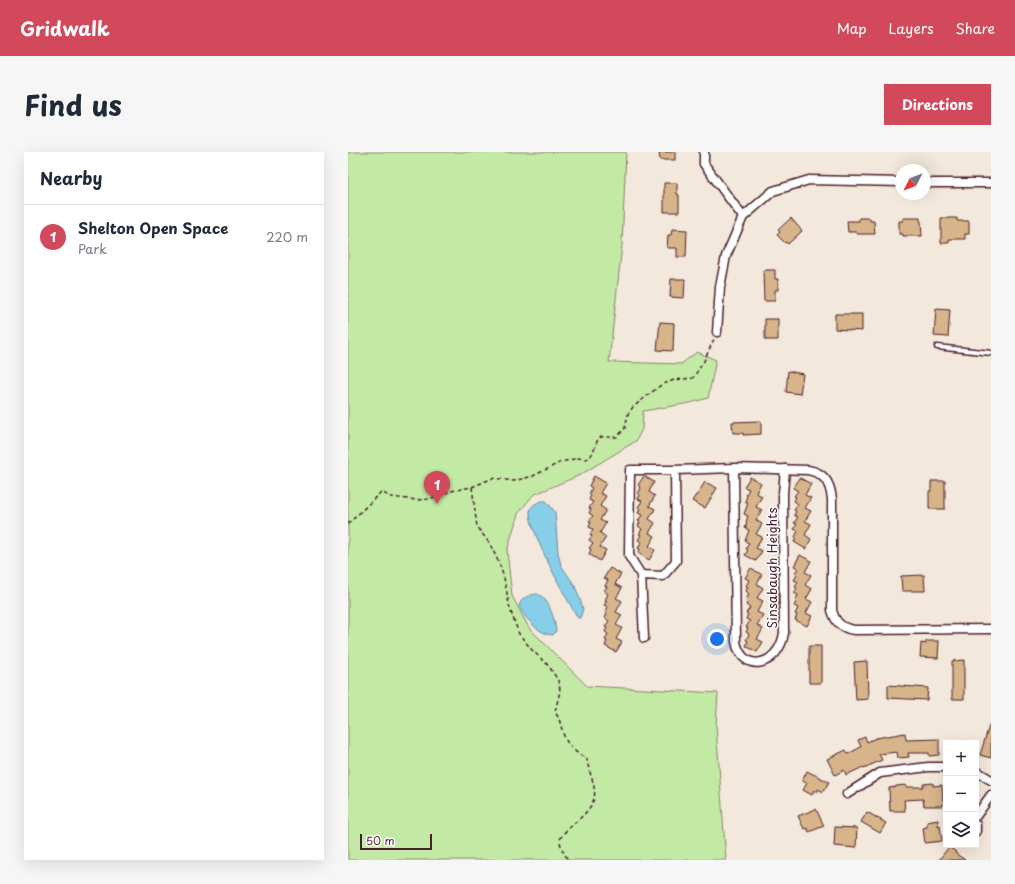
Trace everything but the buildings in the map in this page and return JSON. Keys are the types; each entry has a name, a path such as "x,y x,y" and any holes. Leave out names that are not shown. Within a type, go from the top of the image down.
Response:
{"street":[{"path":"704,152 704,164 743,217"},
{"path":"717,332 720,287 726,256 743,217 773,192 809,180 895,182"},
{"path":"931,183 991,184"},
{"path":"644,638 642,575 629,556 630,470 734,468 815,471 824,477 830,487 832,499 832,610 836,620 841,626 854,630 991,629"},
{"name":"Sinsabaugh Heights","path":"734,468 736,642 738,650 743,656 750,660 761,662 766,662 775,655 781,645 784,633 783,493 785,469"},
{"path":"642,575 663,576 676,561 675,470"},
{"path":"847,794 880,773 928,767 943,767"},
{"path":"979,773 991,780"},
{"path":"979,812 991,795"}],"lane":[{"path":"937,347 991,353"}],"path":[{"path":"348,524 381,492 391,497 417,500 429,499 472,487 493,478 514,482 533,476 561,462 578,458 590,458 598,438 618,437 625,428 628,414 633,407 643,401 661,385 678,379 693,378 704,362 717,332"},
{"path":"472,487 477,527 490,544 499,563 504,578 510,609 519,634 532,650 549,666 559,682 560,691 555,712 560,720 563,733 570,747 587,759 588,770 595,789 595,797 592,806 569,830 563,833 560,841 568,860"}],"green space":[{"path":"348,152 626,152 622,245 609,362 681,364 697,352 716,360 708,398 690,403 643,411 642,429 636,441 580,475 533,495 518,514 507,551 512,596 529,628 587,686 718,693 716,726 726,860 348,860"}],"water":[{"path":"546,501 555,512 558,553 561,565 575,586 581,602 583,609 580,618 578,618 557,581 535,533 530,511 536,503"},
{"path":"536,594 540,595 544,599 550,609 556,631 553,635 537,629 524,615 519,606 526,597"}],"place":[{"name":"Shelton Open Space","path":"437,504"}]}
